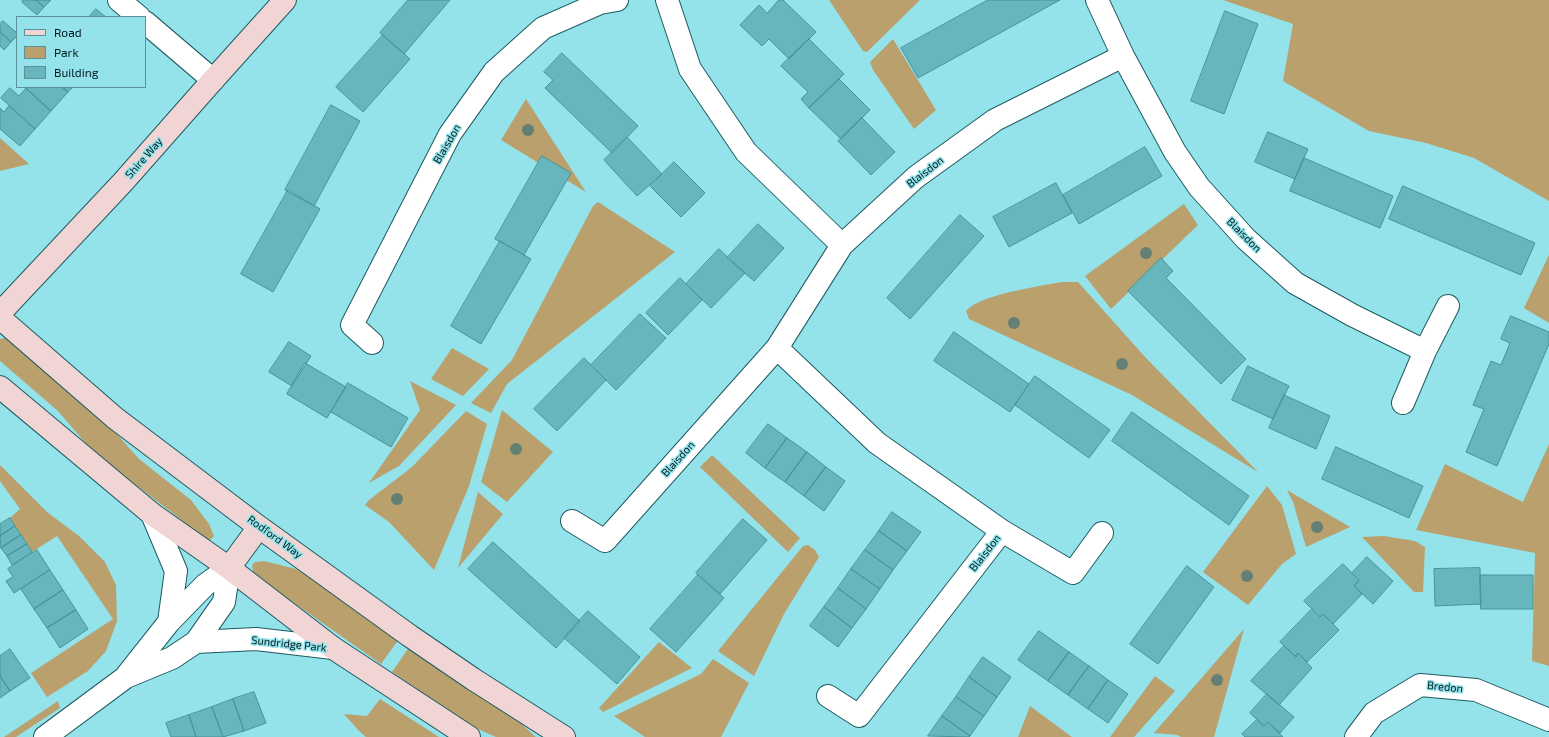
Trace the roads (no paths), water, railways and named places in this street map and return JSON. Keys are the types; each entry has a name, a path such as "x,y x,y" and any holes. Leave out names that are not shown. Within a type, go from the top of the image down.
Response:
{"street":[{"path":"119,0 138,16"},
{"name":"Shire Way","path":"0,313 123,182 212,80 285,0"},
{"name":"Blaisdon","path":"372,343 352,325 450,134 494,72 543,28 600,3 617,0"},
{"path":"668,0 690,69 746,152 842,245"},
{"name":"Blaisdon","path":"1097,0 1123,56 1175,152 1199,187 1246,238 1295,283 1352,315 1425,351"},
{"path":"146,23 212,80"},
{"name":"Blaisdon","path":"572,521 605,541 777,348 842,245 916,177 995,120 1123,56"},
{"path":"1403,403 1425,351 1448,306"},
{"name":"Rodford Way","path":"0,318 115,418 260,527 422,644 473,679 564,737"},
{"name":"Blaisdon","path":"777,348 876,443 1002,531 1073,573 1102,533"},
{"path":"0,388 152,514 229,568 333,648 470,737"},
{"path":"152,514 176,571 169,622"},
{"path":"126,677 169,622 205,584 229,568 260,527"},
{"name":"Blaisdon","path":"828,696 859,716 1002,531"},
{"path":"45,737 126,677 172,658 196,642 224,602 229,568"},
{"name":"Sundridge Park","path":"196,642 256,639 333,648"},
{"name":"Bredon","path":"1356,737 1374,713 1420,685 1476,690 1549,720"}]}
